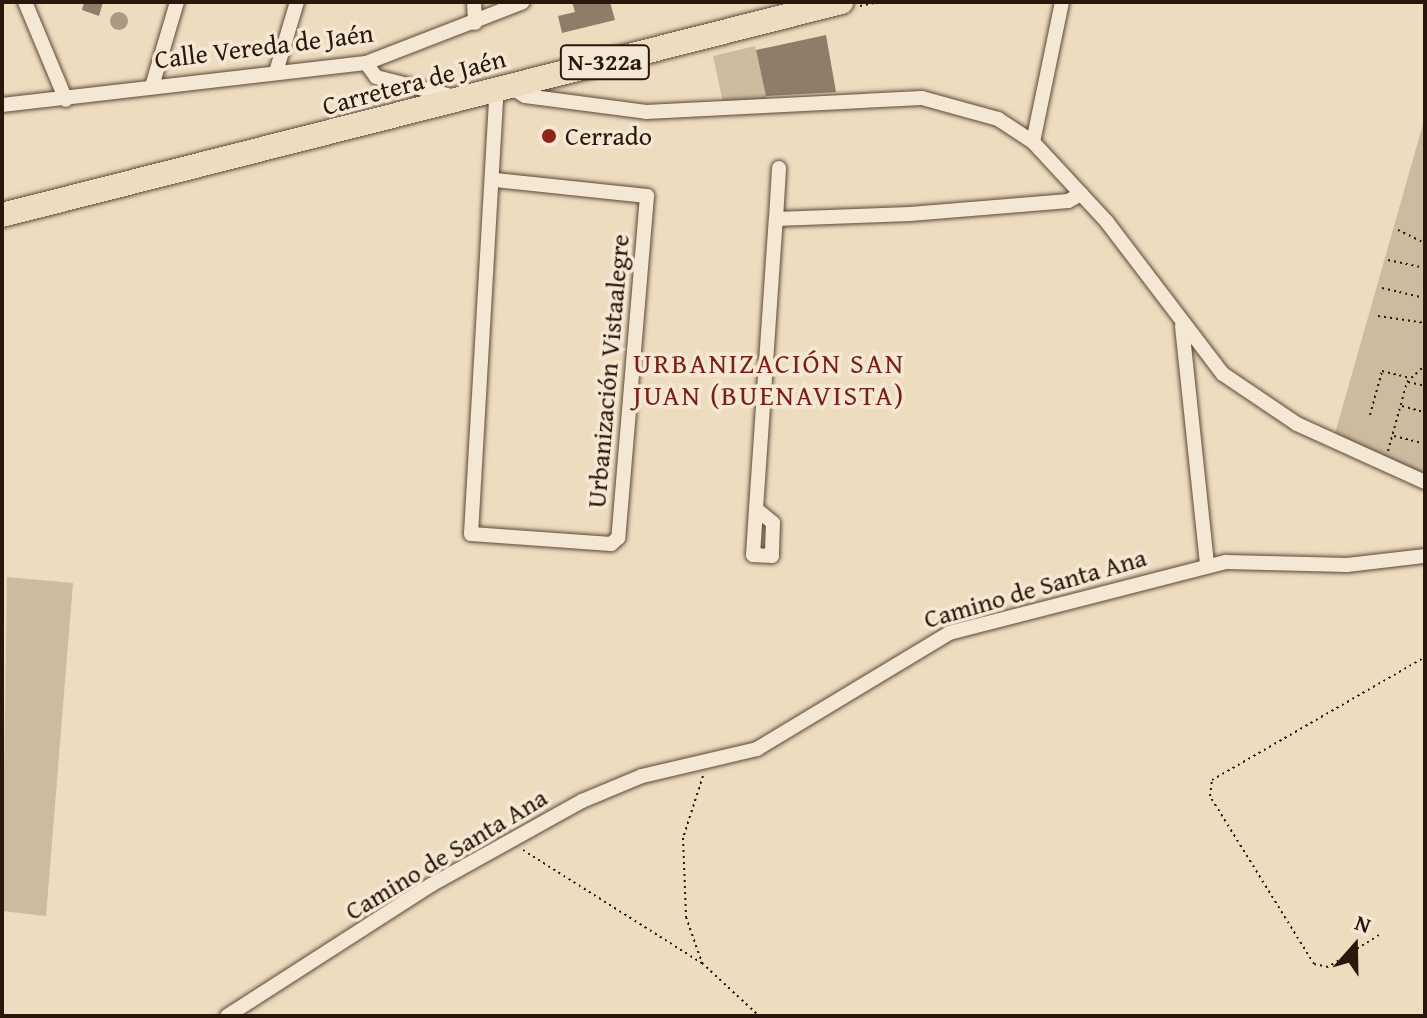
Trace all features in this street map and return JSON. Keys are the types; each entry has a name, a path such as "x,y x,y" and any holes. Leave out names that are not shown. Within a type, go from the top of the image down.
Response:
{"highway":[{"name":"Carretera de Jaén","path":"2,215 503,87 779,10 841,2"}],"street":[{"path":"25,2 66,100"},
{"path":"153,83 177,2"},
{"path":"276,72 297,2"},
{"path":"474,2 475,23"},
{"name":"Calle Vereda de Jaén","path":"2,105 66,100 153,83 366,63 523,2"},
{"path":"1033,142 1062,2"},
{"path":"366,63 376,77 459,98"},
{"path":"503,87 525,96 646,112 922,98 963,105 1033,142 1081,194 1182,325 1253,398 1425,482"},
{"name":"Urbanización Vistaalegre","path":"495,180 647,196 618,538 611,544 471,534 495,180 503,87"},
{"path":"756,509 779,168"},
{"path":"776,219 957,210 1081,194"},
{"path":"1182,325 1207,565"},
{"name":"Camino de Santa Ana","path":"227,1016 507,843 642,776 714,763 757,749 949,633 1207,565 1347,565 1425,556"}],"path":[{"path":"1398,230 1425,243"},
{"path":"1388,260 1425,268"},
{"path":"1382,288 1425,298"},
{"path":"1378,316 1425,323"},
{"path":"1384,463 1407,382 1425,365"},
{"path":"1370,415 1382,371 1411,378"},
{"path":"1407,382 1425,386"},
{"path":"1401,406 1425,412"},
{"path":"1393,436 1425,444"},
{"path":"1379,935 1328,967 1314,964 1210,796 1212,780 1425,657"},
{"path":"706,966 679,877 689,806 714,763"},
{"path":"507,843 706,966 759,1016"}],"shaded area":[{"path":"119,12 128,21 119,30 110,21"},
{"path":"755,46 768,101 723,102 713,56"},
{"path":"1425,117 1425,477 1334,437"},
{"path":"7,577 73,583 46,916 2,911"}],"building":[{"path":"84,2 103,2 99,16 82,10"},
{"path":"572,2 610,2 615,20 562,33 558,16 575,12"},
{"path":"826,35 836,92 766,96 756,50"}],"place":[{"name":"Cerrado","path":"549,136"}],"district":[{"name":"URBANIZACIÓN SAN JUAN (BUENAVISTA)","path":"769,379"}]}
